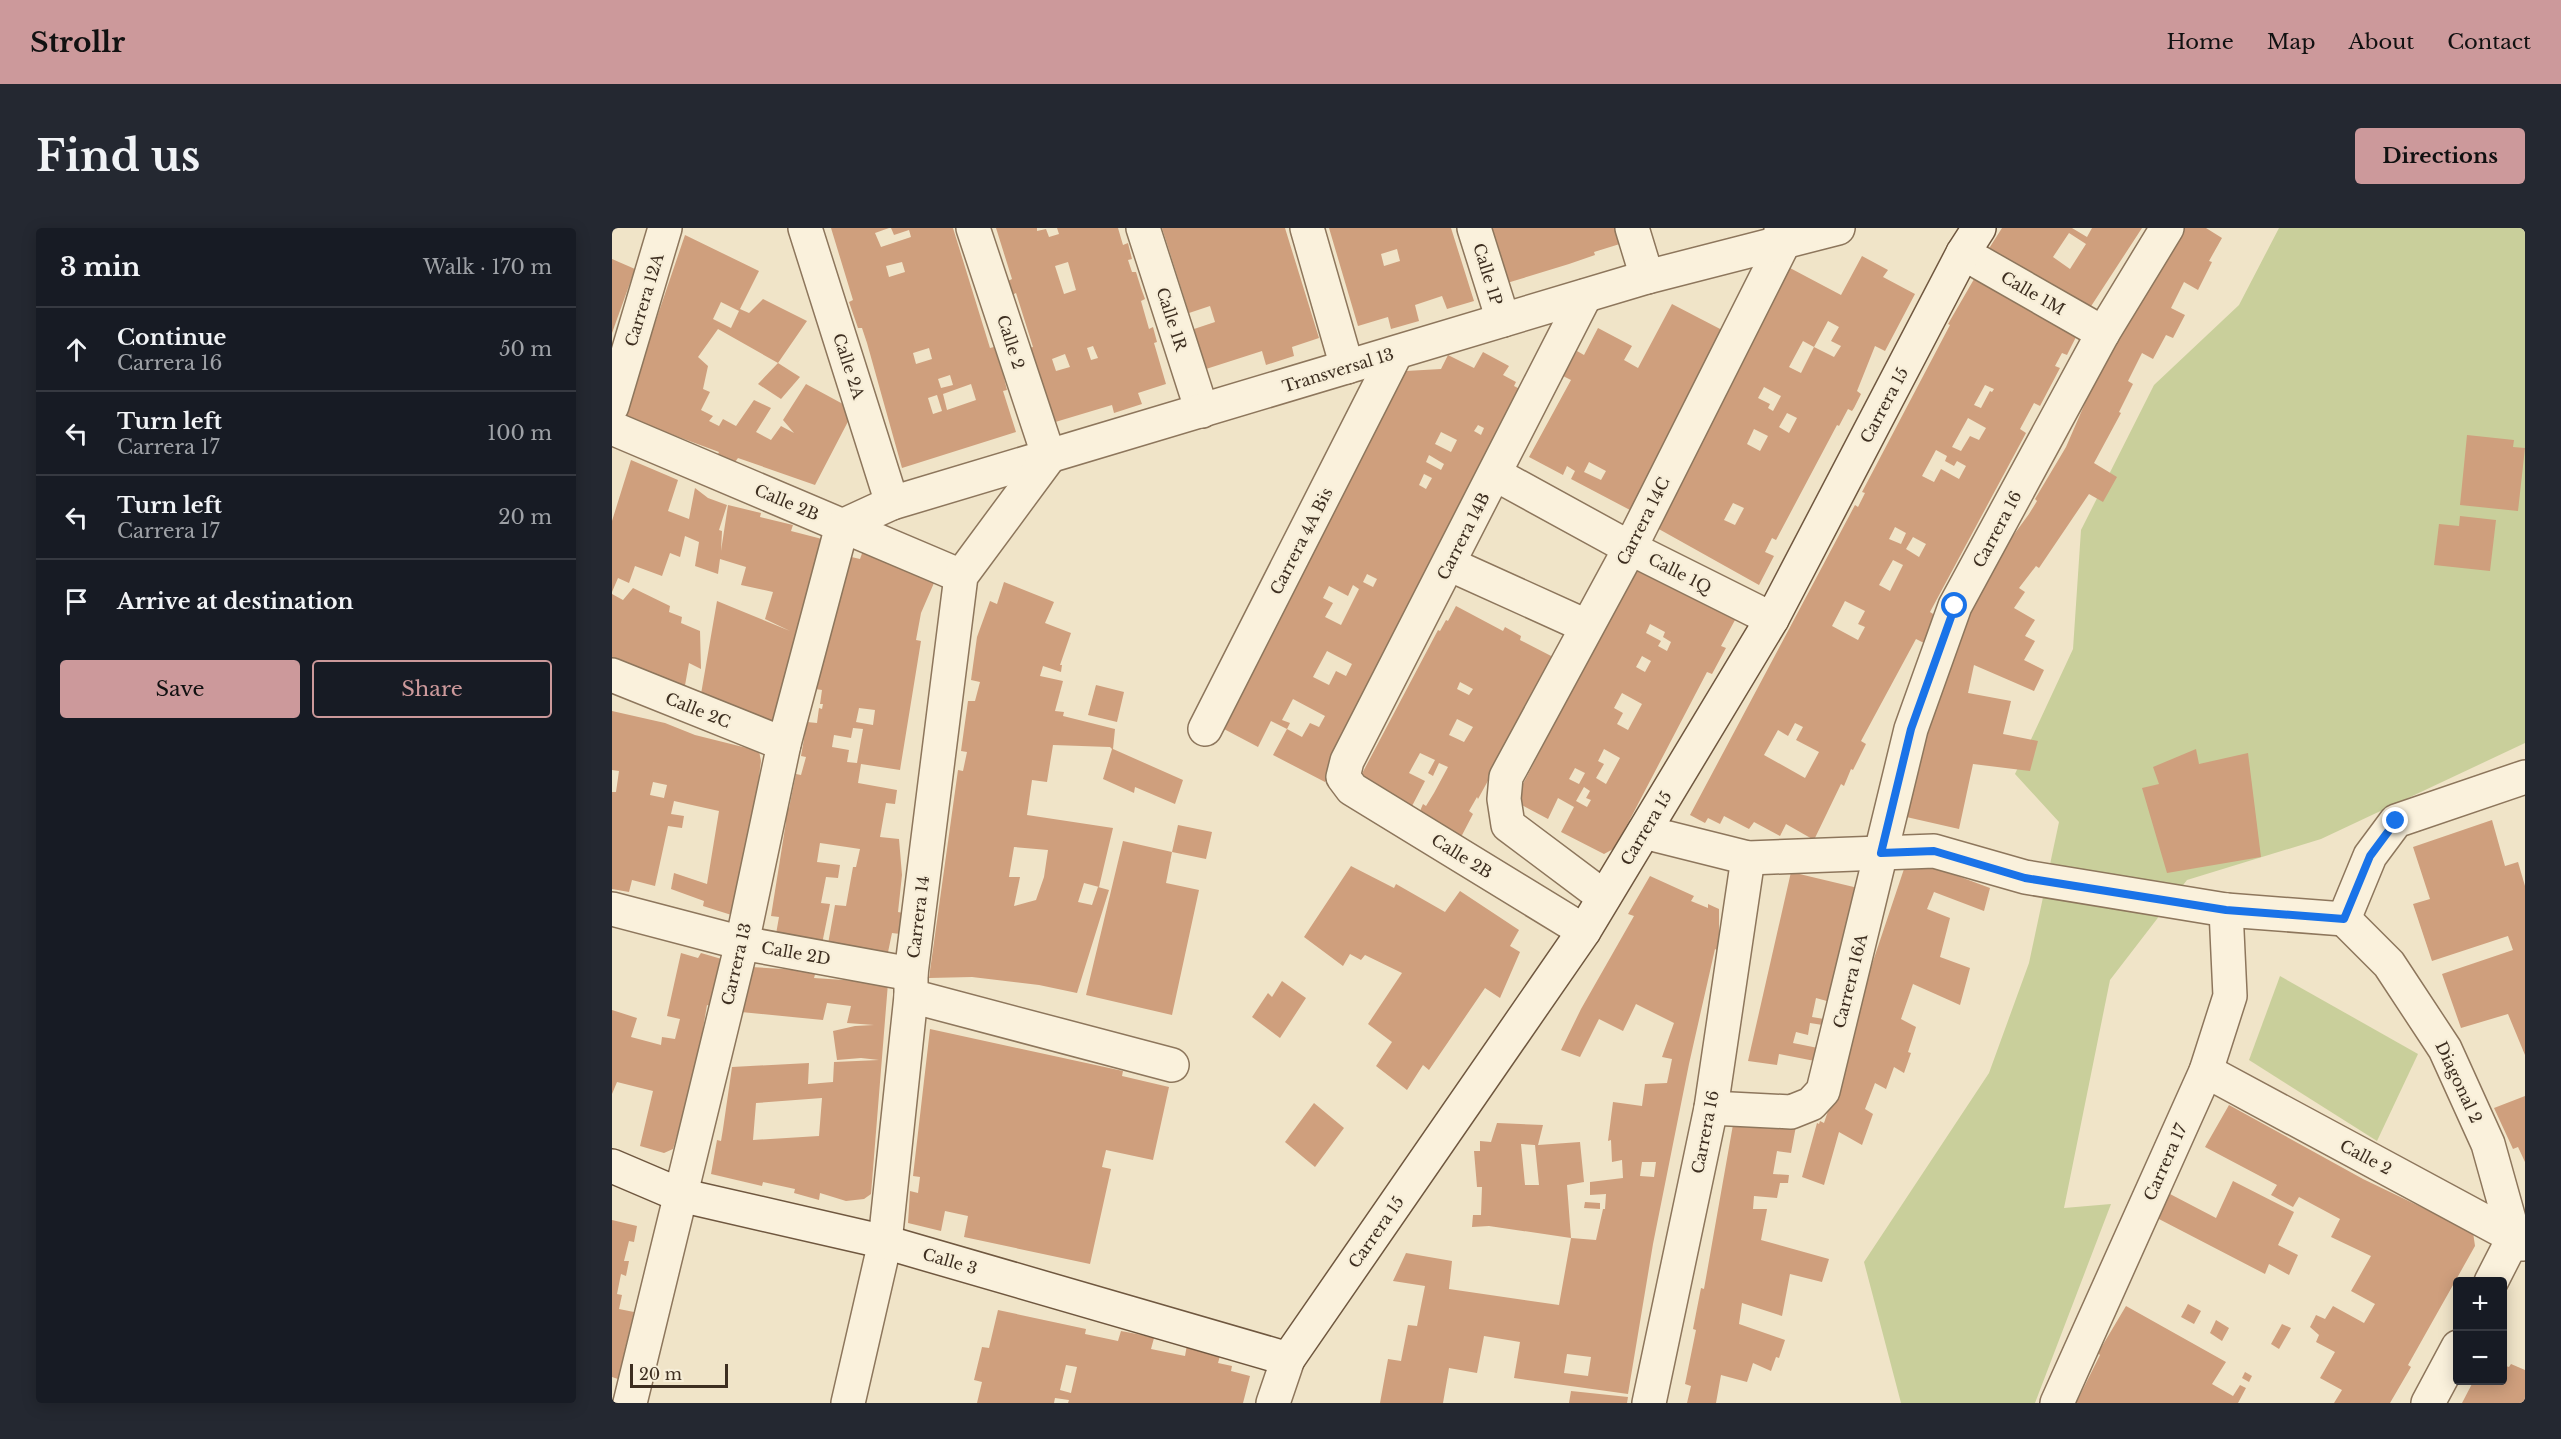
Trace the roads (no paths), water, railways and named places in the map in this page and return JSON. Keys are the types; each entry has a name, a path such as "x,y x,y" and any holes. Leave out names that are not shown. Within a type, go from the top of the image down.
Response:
{"street":[{"name":"Carrera 12A","path":"612,406 664,228"},
{"name":"Calle 2A","path":"805,228 892,503"},
{"name":"Calle 2","path":"973,228 1048,457"},
{"name":"Calle 1R","path":"1143,228 1202,411"},
{"path":"1307,228 1347,368"},
{"name":"Calle 1P","path":"1474,228 1503,321"},
{"path":"1632,228 1647,277"},
{"name":"Transversal 13","path":"842,526 892,503 1347,368 1782,235 1838,228"},
{"name":"Carrera 16","path":"1881,853 1911,729 1955,606 2103,333 2167,228"},
{"name":"Carrera 14C","path":"1604,897 1508,825 1504,799 1506,777 1630,548 1782,235"},
{"name":"Calle 1M","path":"1971,241 2103,333"},
{"name":"Carrera 15","path":"1274,1403 1288,1359 1584,932 1772,619 1971,241"},
{"name":"Carrera 14B","path":"1343,777 1347,761 1585,296"},
{"name":"Carrera 4A Bis","path":"1205,729 1396,353"},
{"name":"Calle 2B","path":"612,428 961,576"},
{"name":"Carrera 14","path":"848,1403 885,1242 911,985 961,576 1048,457"},
{"name":"Calle 1Q","path":"1495,474 1630,548 1772,619"},
{"name":"Carrera 13","path":"630,1403 742,943 784,744 842,526"},
{"path":"1449,564 1586,626"},
{"name":"Calle 2C","path":"612,675 784,744"},
{"name":"Calle 2B","path":"1343,777 1352,789 1584,932"},
{"path":"1644,832 1748,858 1934,851 2025,878 2226,910 2344,919 2370,856 2396,821 2523,782"},
{"name":"Carrera 16A","path":"1711,1108 1791,1112 1811,1104 1823,1091 1881,853"},
{"name":"Carrera 16","path":"1649,1403 1711,1108 1748,858"},
{"name":"Calle 2D","path":"612,909 911,985 1172,1065"},
{"name":"Carrera 17","path":"2058,1403 2206,1071 2230,996 2226,910"},
{"name":"Diagonal 2","path":"2344,919 2389,964 2445,1048 2488,1144 2521,1239"},
{"name":"Calle 2","path":"2206,1071 2521,1239"},
{"name":"Calle 3","path":"612,1166 680,1195 885,1242 1288,1359"},
{"path":"2494,1277 2521,1239"},
{"path":"2428,1403 2453,1355"}]}
